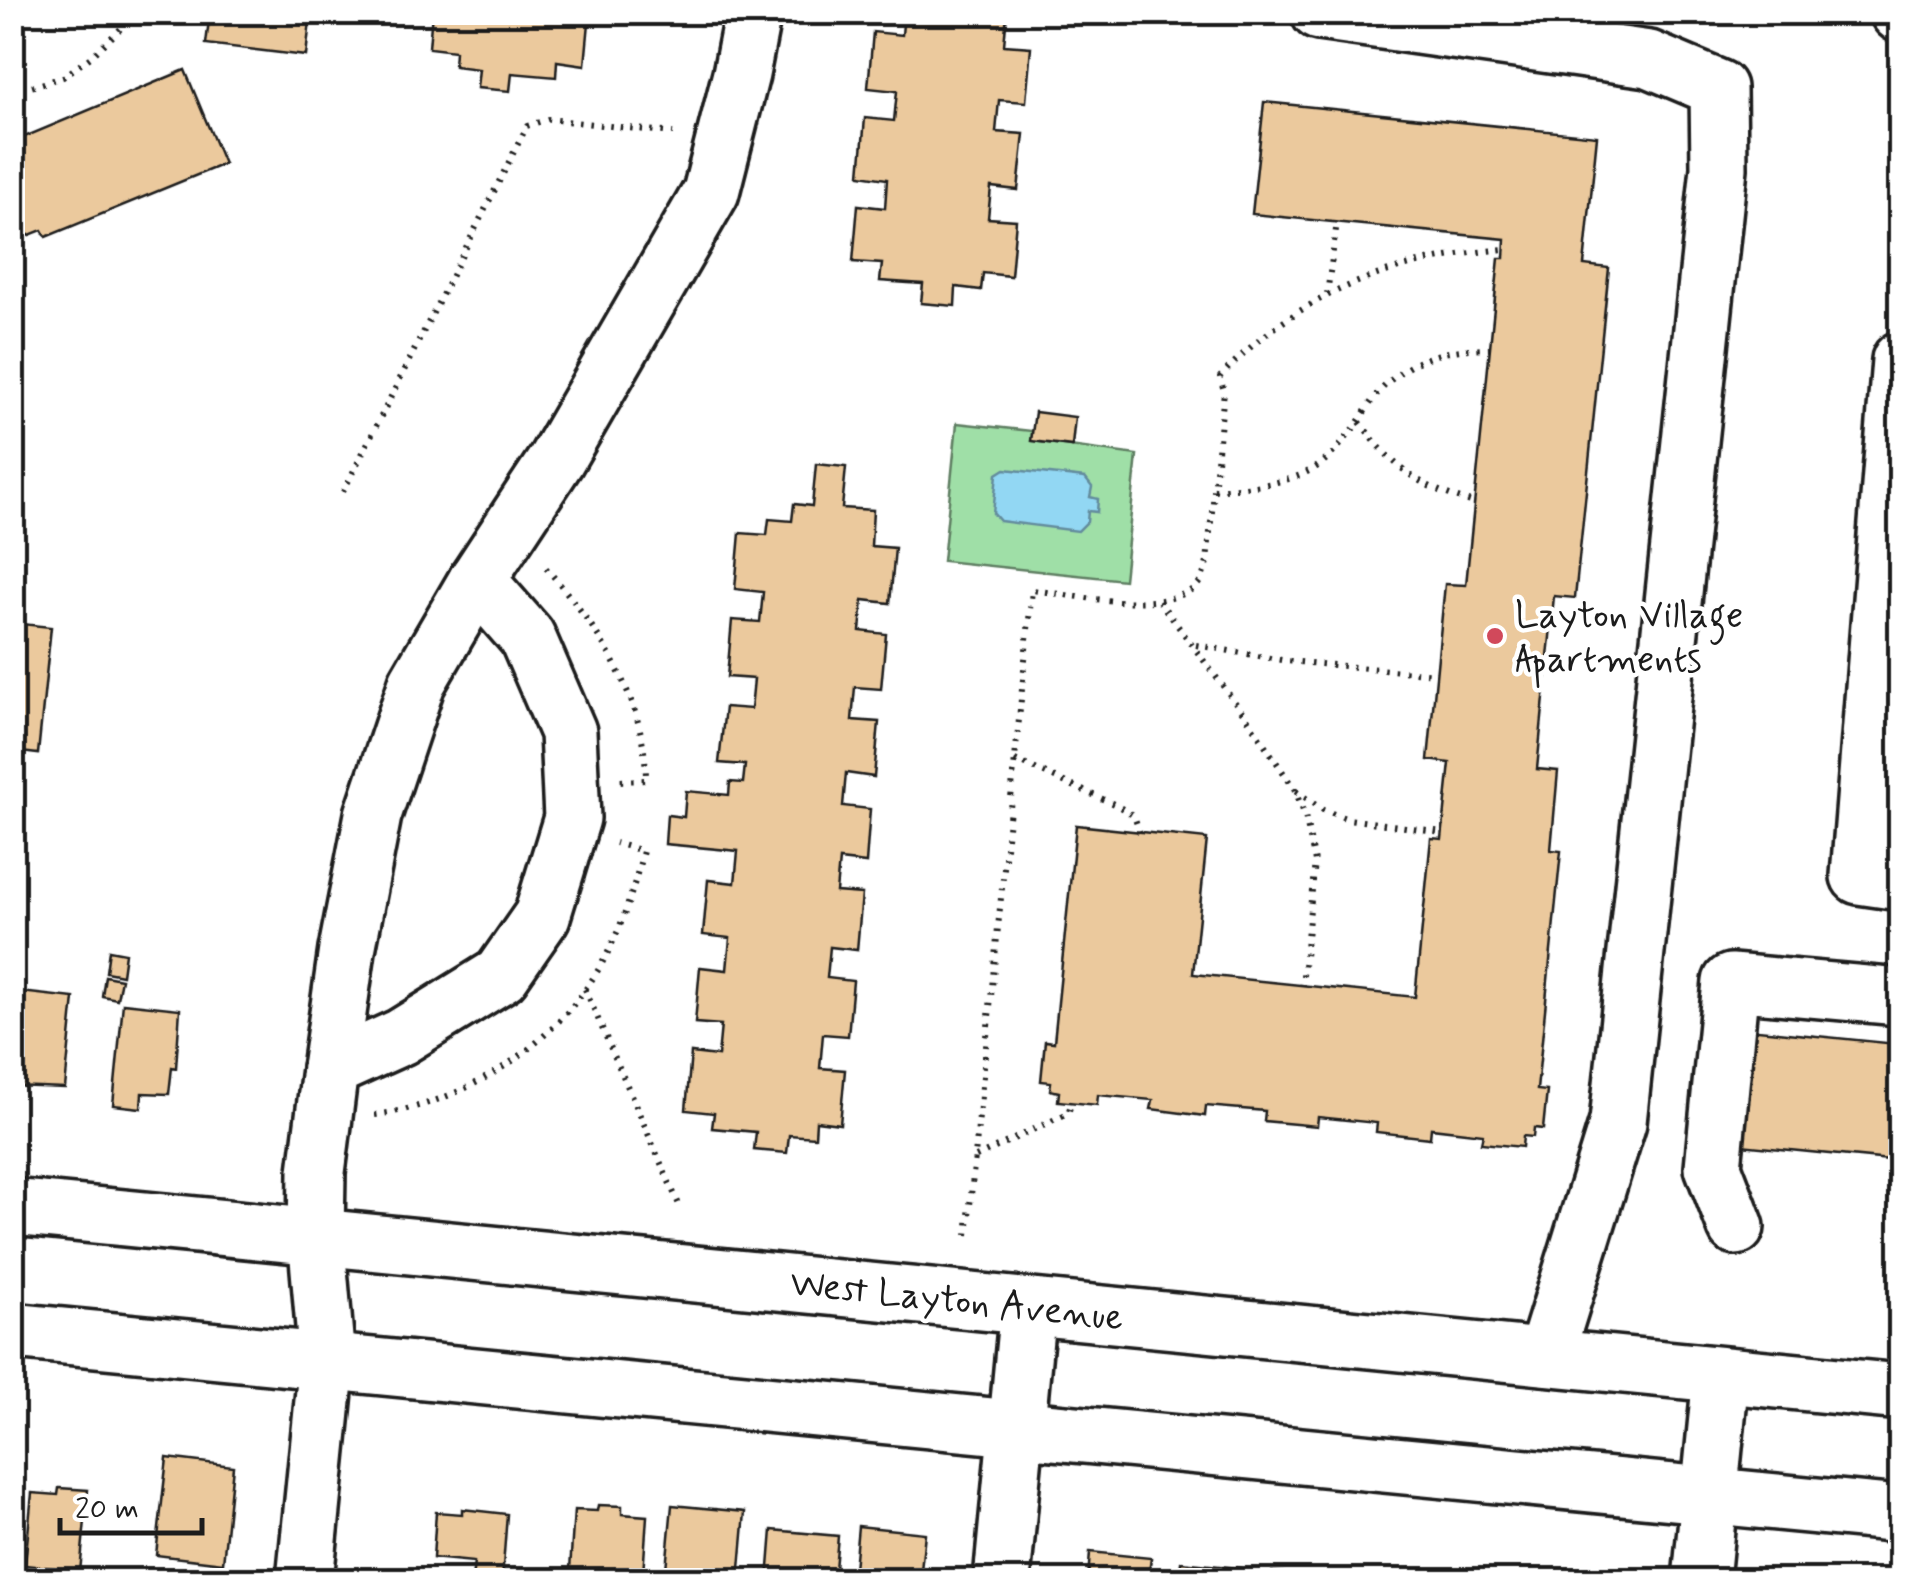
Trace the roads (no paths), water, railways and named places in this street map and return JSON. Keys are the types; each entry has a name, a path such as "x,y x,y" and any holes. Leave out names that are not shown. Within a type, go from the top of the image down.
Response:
{"main road":[{"path":"304,1580 328,1361 316,1236 317,1172 347,950 374,815 417,682 476,580 556,460 711,192 742,74 753,12"},
{"path":"1319,12 1649,59 1718,88 1719,168 1618,1122 1545,1356"},
{"path":"1900,360 1860,876 1900,882"},
{"path":"330,1069 402,1036 500,975 542,916 572,818 568,732 526,637 476,580"},
{"path":"1736,1228 1713,1167 1731,982 1900,997"},
{"name":"West Layton Avenue","path":"12,1207 1900,1392"},
{"path":"1002,1580 1028,1306"},
{"path":"12,1331 1900,1514"},
{"path":"1701,1580 1722,1376"}],"water":[{"path":"1005,469 1085,478 1092,487 1090,497 1098,499 1097,512 1088,511 1087,522 1078,531 1000,521 993,513 997,474"}],"place":[{"name":"Layton Village Apartments","path":"1495,636"}]}
